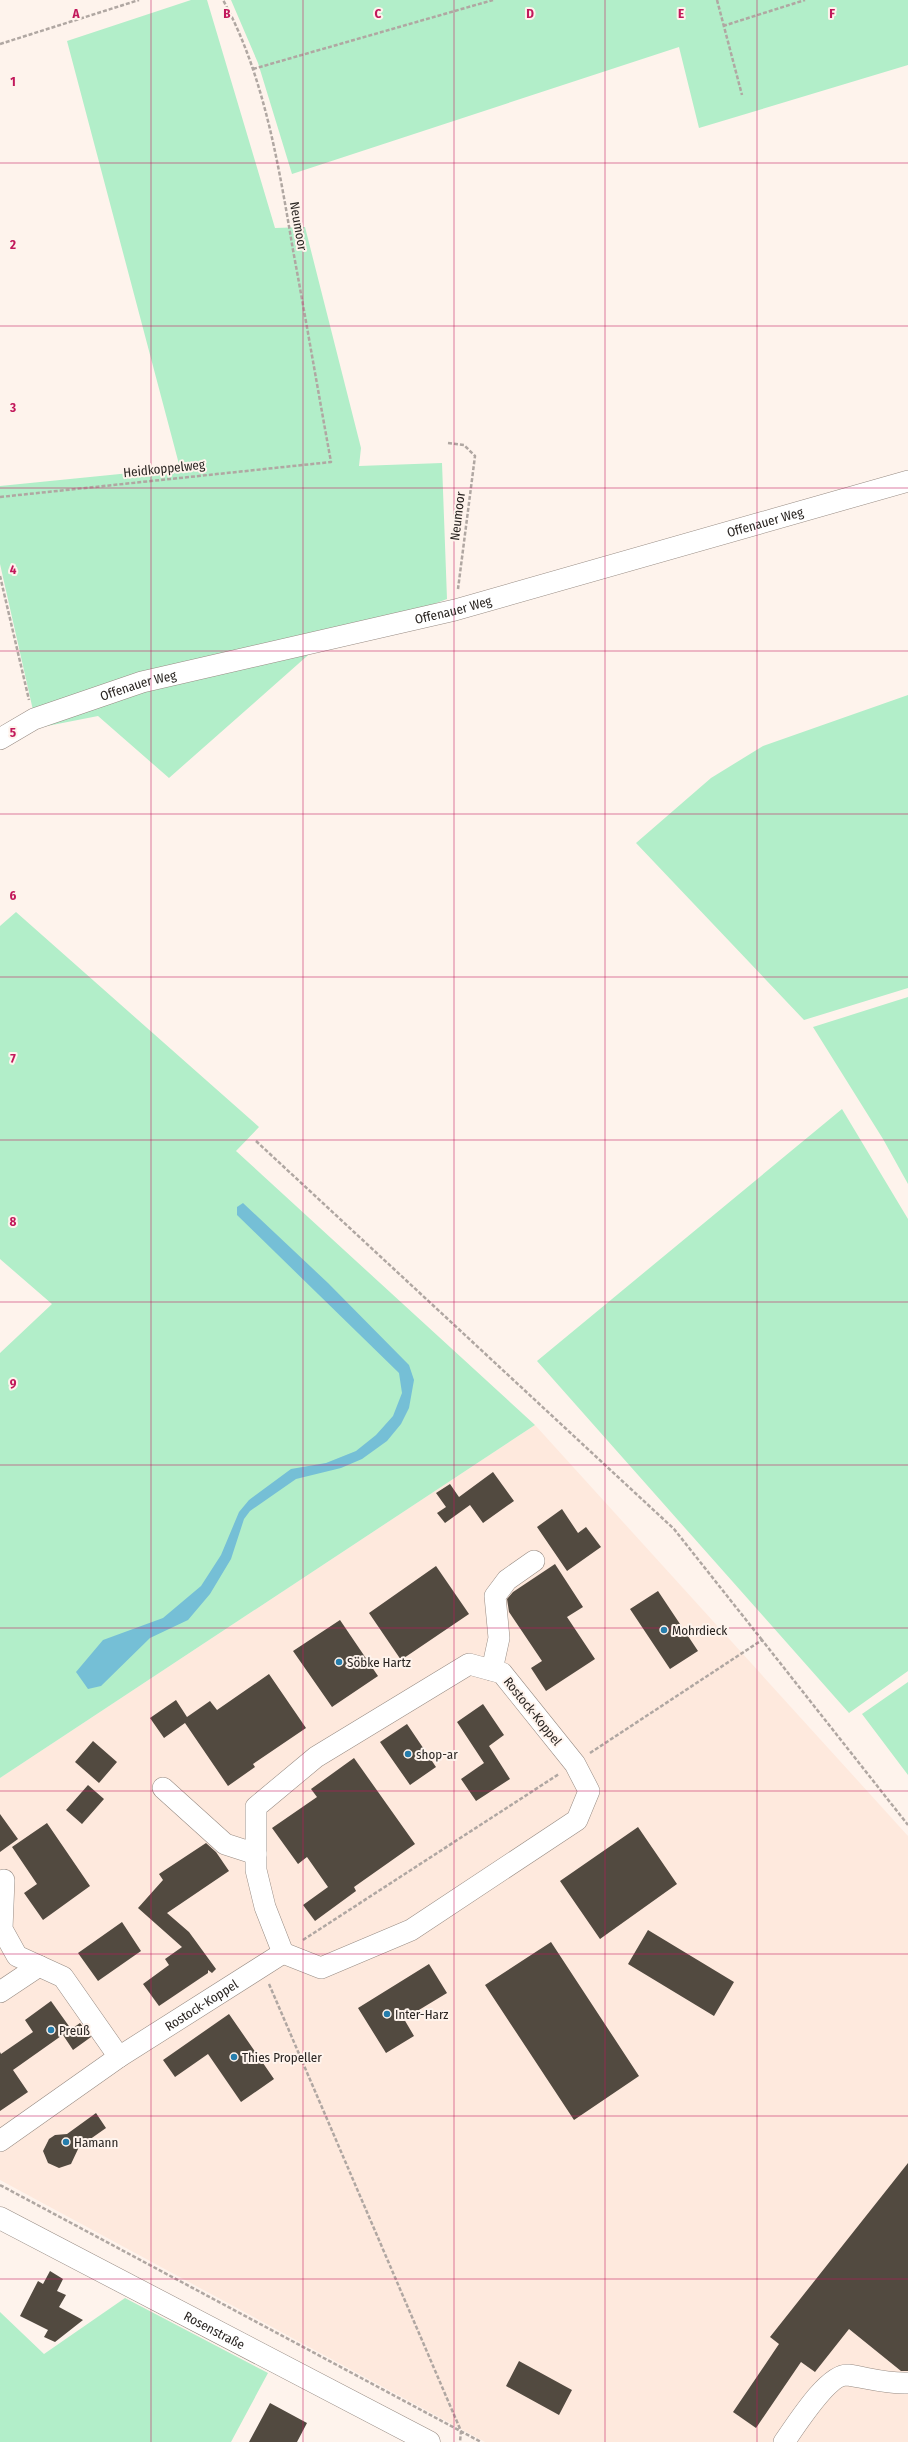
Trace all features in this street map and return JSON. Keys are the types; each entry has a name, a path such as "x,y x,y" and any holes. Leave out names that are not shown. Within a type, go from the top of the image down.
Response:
{"main road":[{"name":"Rosenstraße","path":"0,2218 430,2442"}],"street":[{"name":"Offenauer Weg","path":"0,739 34,719 142,682 455,610 908,481"},
{"path":"492,1670 498,1638 495,1596 507,1580 534,1561"},
{"name":"Rostock-Koppel","path":"468,1664 502,1673 575,1764 589,1791 577,1820 412,1930 321,1968 283,1953 265,1907 256,1870 256,1807 316,1757 468,1664"},
{"path":"163,1788 225,1844 256,1854"},
{"path":"4,1880 2,1929 17,1956 63,1978 118,2057"},
{"name":"Rostock-Koppel","path":"0,2141 118,2057 260,1966 283,1953"},
{"path":"0,1992 39,1966"},
{"path":"784,2442 808,2407 838,2376 847,2375 890,2384 908,2383"}],"path":[{"path":"0,44 139,0"},
{"name":"Neumoor","path":"224,0 236,23 253,69 280,172 331,462"},
{"path":"253,69 493,0"},
{"path":"717,0 742,95"},
{"path":"723,26 805,0"},
{"name":"Neumoor","path":"448,443 464,445 475,456 455,610"},
{"name":"Heidkoppelweg","path":"0,497 331,462"},
{"path":"0,576 34,719"},
{"path":"256,1141 674,1529 908,1825"},
{"path":"283,1953 575,1764 762,1640"},
{"path":"260,1966 461,2431 460,2442"},
{"path":"0,2184 481,2442"}],"shaded area":[{"path":"535,1425 908,1836 908,2442 485,2442 0,2180 0,1778"}],"green space":[{"path":"191,0 207,0 275,228 305,227 361,448 359,466 442,463 447,599 315,649 169,778 98,716 37,728 0,564 0,486 180,468 67,41"},
{"path":"231,0 908,0 908,65 699,128 679,47 292,174 258,63"},
{"path":"908,695 908,988 804,1020 636,843 711,778 763,746"},
{"path":"16,912 259,1127 236,1151 535,1425 0,1778 0,1353 52,1304 0,1259 0,926"},
{"path":"908,997 908,1184 883,1139 813,1027"},
{"path":"842,1109 908,1219 908,1671 849,1713 537,1361"},
{"path":"908,1682 908,1775 862,1714"},
{"path":"125,2298 268,2373 231,2442 0,2442 0,2312 44,2354"}],"water":[{"path":"243,1203 328,1283 409,1365 414,1380 409,1408 401,1424 387,1441 362,1459 341,1468 296,1479 250,1511 244,1519 231,1559 210,1594 188,1620 150,1638 101,1686 88,1689 76,1672 103,1640 163,1618 201,1586 221,1555 239,1512 249,1500 291,1469 326,1463 356,1451 376,1435 393,1416 402,1393 399,1373 237,1215 237,1207"}],"building":[{"path":"493,1472 514,1501 483,1523 470,1505 445,1523 437,1513 446,1507 436,1493 450,1484 459,1497"},
{"path":"562,1509 578,1533 586,1527 601,1547 567,1571 537,1527"},
{"path":"555,1564 583,1607 567,1617 595,1659 546,1691 531,1668 542,1661 509,1612 507,1599 513,1592"},
{"path":"436,1566 469,1614 401,1660 369,1613"},
{"name":"Mohrdieck","path":"658,1591 698,1651 670,1669 630,1609"},
{"name":"Söbke Hartz","path":"340,1620 378,1676 332,1707 293,1651"},
{"path":"269,1674 306,1728 253,1764 255,1767 228,1786 185,1723 164,1738 150,1718 176,1700 187,1717 210,1701 217,1710"},
{"path":"483,1704 504,1735 489,1746 510,1779 476,1801 461,1779 484,1763 457,1722"},
{"name":"shop-ar","path":"407,1724 436,1767 410,1785 380,1742"},
{"path":"93,1741 117,1762 99,1783 75,1762"},
{"path":"354,1758 415,1844 354,1887 356,1891 315,1921 303,1905 328,1887 307,1857 298,1864 272,1828 317,1797 311,1789"},
{"path":"88,1785 104,1799 82,1824 66,1810"},
{"path":"0,1814 18,1839 0,1852"},
{"path":"47,1823 90,1886 43,1920 24,1893 37,1884 12,1847"},
{"path":"638,1827 677,1884 600,1939 560,1881"},
{"path":"206,1843 216,1852 229,1871 167,1913 189,1932 216,1969 212,1973 208,1970 208,1973 159,2006 143,1984 169,1965 165,1959 182,1947 138,1908 163,1880 159,1874"},
{"path":"122,1922 141,1951 98,1981 78,1953"},
{"path":"648,1930 734,1982 714,2016 628,1964"},
{"path":"551,1942 639,2076 574,2120 485,1985"},
{"name":"Inter-Harz","path":"429,1964 447,1993 404,2019 414,2036 386,2053 358,2008"},
{"path":"51,2001 71,2029 13,2070 28,2092 0,2111 0,2052 1,2054 33,2032 25,2020"},
{"name":"Thies Propeller","path":"229,2014 274,2079 241,2102 208,2054 175,2077 163,2060"},
{"path":"80,2023 91,2037 73,2050 63,2035"},
{"name":"Hamann","path":"96,2113 106,2128 79,2147 71,2164 59,2168 48,2163 43,2151 49,2139 55,2135 67,2134"},
{"path":"908,2163 908,2371 901,2371 849,2329 815,2372 801,2362 756,2428 733,2412 779,2344 770,2337"},
{"path":"50,2271 63,2279 57,2291 66,2295 59,2307 83,2320 55,2342 44,2337 48,2330 20,2316 38,2281 43,2284"},
{"path":"519,2361 572,2390 559,2415 506,2386"},
{"path":"270,2403 307,2423 297,2442 249,2442"}],"place":[{"name":"Mohrdieck","path":"664,1630"},
{"name":"Söbke Hartz","path":"339,1662"},
{"name":"shop-ar","path":"408,1754"},
{"name":"Inter-Harz","path":"387,2014"},
{"name":"Preuß","path":"51,2030"},
{"name":"Thies Propeller","path":"234,2057"},
{"name":"Hamann","path":"66,2142"}]}
